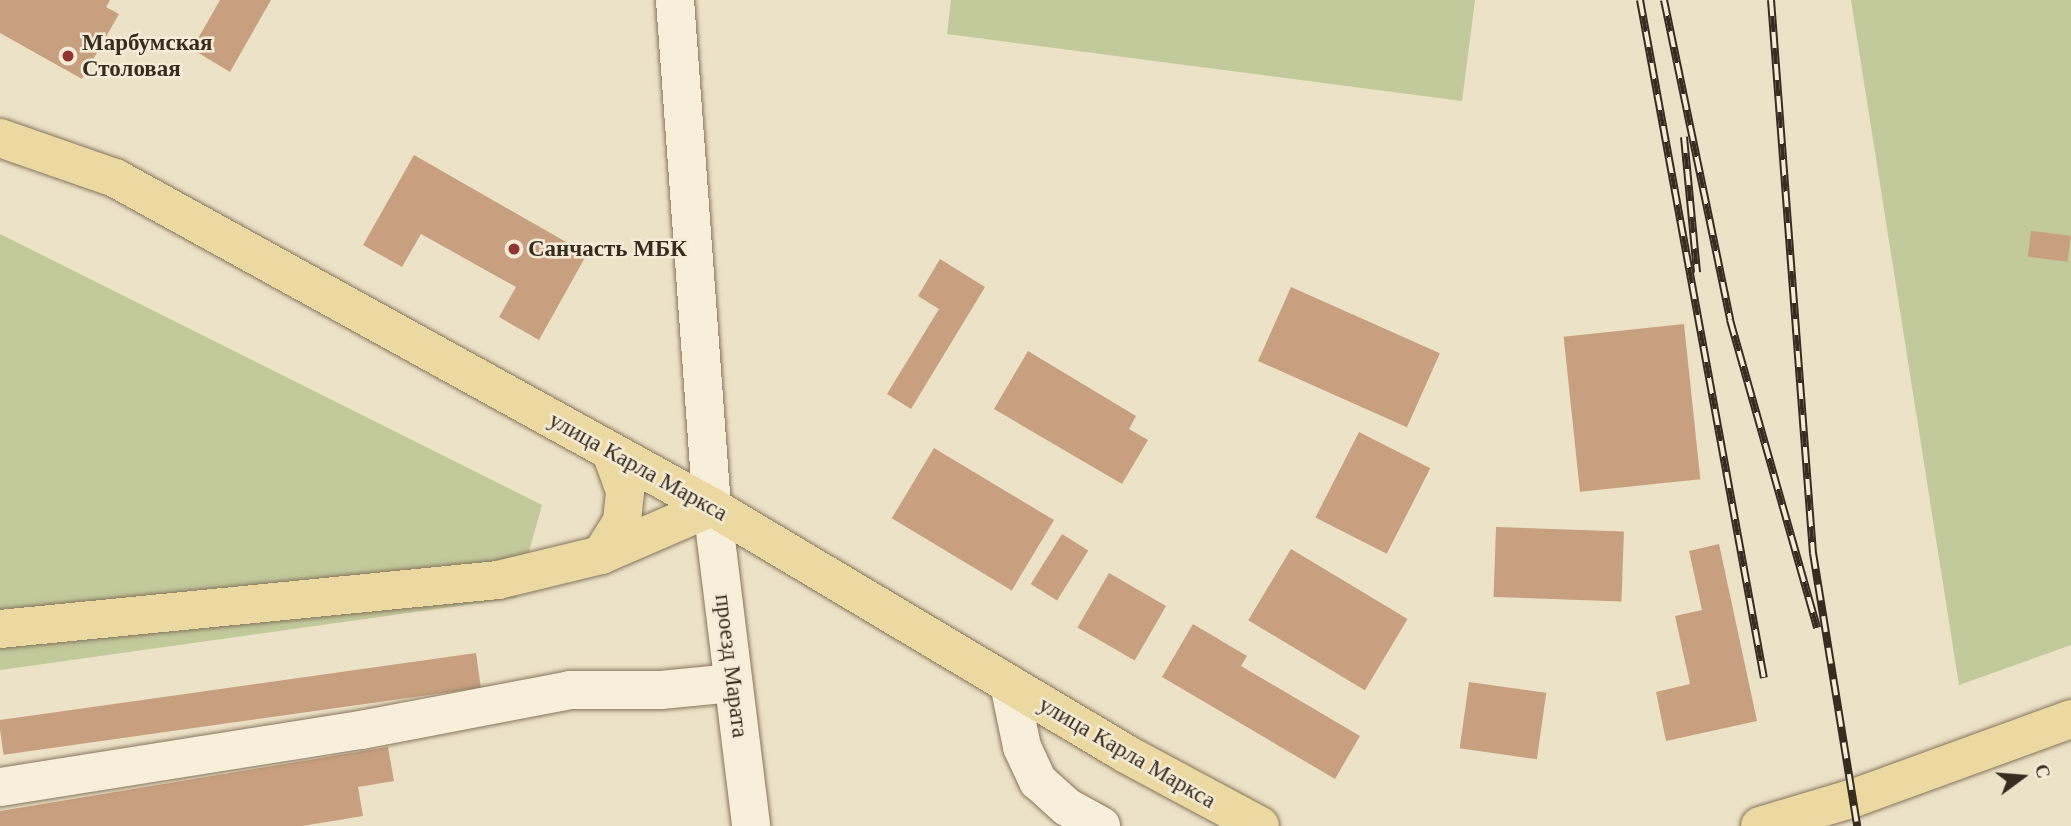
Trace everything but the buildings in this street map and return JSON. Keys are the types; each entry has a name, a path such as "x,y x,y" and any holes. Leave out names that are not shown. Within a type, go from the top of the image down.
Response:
{"main road":[{"name":"улица Карла Маркса","path":"0,138 115,177 712,507 1009,684 1213,815 1260,826"},
{"path":"601,555 622,521 625,491 611,452"},
{"path":"0,629 498,580 601,555 712,507"},
{"path":"1760,826 1854,798 2071,719"}],"street":[{"name":"проезд Марата","path":"675,0 712,507 751,826"},
{"path":"0,787 361,730 570,690 661,690 733,683"},
{"path":"1009,684 1022,747 1038,781 1067,807 1101,826"}],"green space":[{"path":"951,0 1475,0 1462,101 947,34"},
{"path":"1851,0 2071,0 2071,645 1959,685"},
{"path":"0,234 542,505 516,598 0,670"}],"railway":[{"path":"1640,0 1764,678"},
{"path":"1664,0 1730,320 1817,628"},
{"path":"1771,0 1813,553 1857,826"},
{"path":"1684,137 1697,272"}],"place":[{"name":"Марбумская Столовая","path":"68,56"},
{"name":"Санчасть МБК","path":"514,249"}]}
